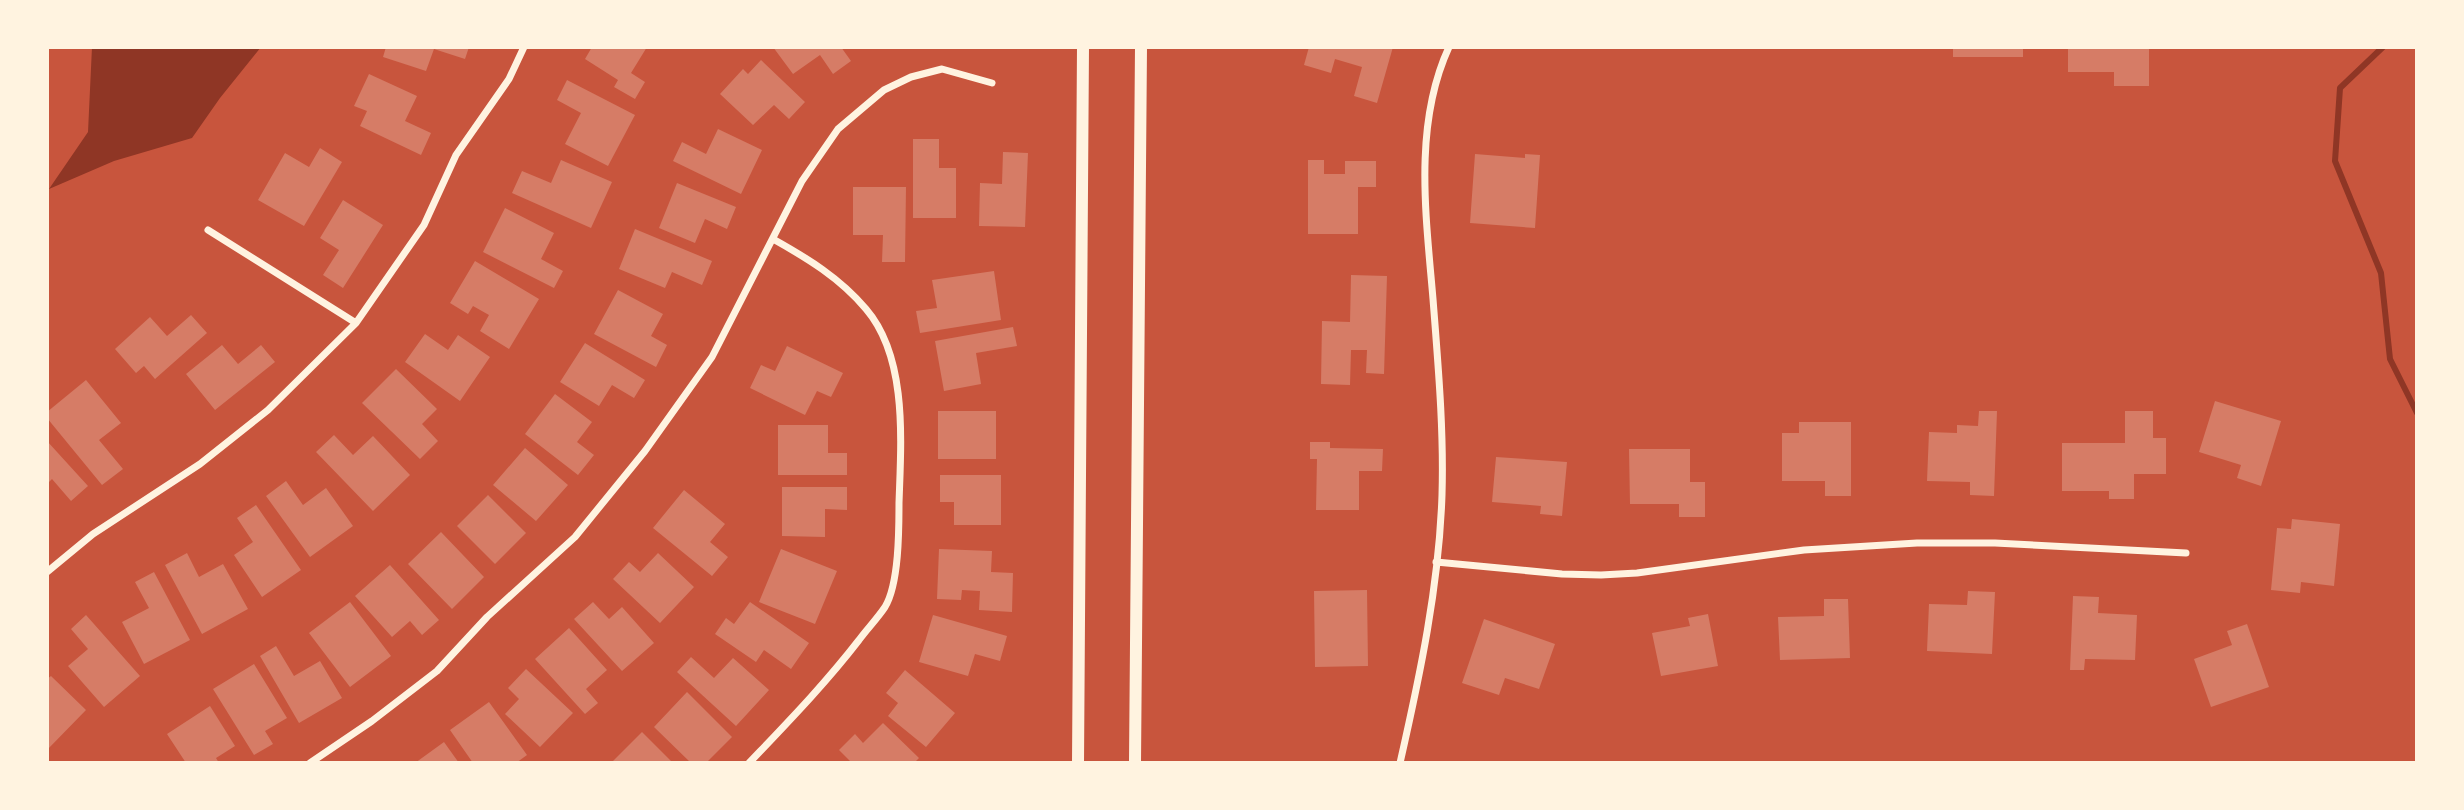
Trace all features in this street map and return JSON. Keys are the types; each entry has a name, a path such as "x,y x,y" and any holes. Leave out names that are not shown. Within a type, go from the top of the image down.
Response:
{"main road":[{"path":"1078,763 1083,47"},
{"path":"1135,763 1141,47"}],"street":[{"path":"47,572 93,534 200,464 258,418 356,323 424,225 456,155 509,79 524,47"},
{"path":"1400,763 1424,655 1442,496 1440,389 1427,231 1426,175 1427,123 1438,76 1449,47"},
{"path":"310,763 372,721 437,671 487,617 575,537 645,451 712,358 802,181 838,129 884,90 911,77 942,69 992,83"},
{"path":"208,230 356,323"},
{"path":"750,763 833,674 886,605 894,578 899,513 901,424 894,370 881,333 867,310 842,285 813,261 773,239"},
{"path":"1436,562 1601,575 1637,573 1804,550 1917,543 1995,543 2186,553"}],"shaded area":[{"path":"92,47 261,47 192,138 114,161 49,189 88,132"}],"building":[{"path":"386,47 469,47 465,59 434,49 426,71 383,57"},
{"path":"592,47 647,47 631,73 645,82 635,99 614,87 618,80 585,59"},
{"path":"773,47 841,47 851,61 833,74 820,55 793,74"},
{"path":"1309,47 1393,47 1377,103 1354,96 1362,67 1335,59 1331,73 1304,65"},
{"path":"1953,47 2023,47 2023,57 1953,57"},
{"path":"2068,47 2149,47 2149,86 2114,86 2114,72 2068,72"},
{"path":"761,60 805,102 789,119 774,105 753,125 720,94 743,69 748,74"},
{"path":"369,74 417,96 405,121 431,133 421,155 360,126 367,111 354,106"},
{"path":"567,80 635,115 608,166 565,144 581,113 557,100"},
{"path":"718,129 762,150 741,194 673,161 682,142 706,154"},
{"path":"913,139 939,139 939,168 956,168 956,218 913,218"},
{"path":"320,148 342,162 304,226 258,200 285,153 309,167"},
{"path":"1003,152 1028,153 1025,227 979,226 980,183 1002,184"},
{"path":"1475,154 1525,158 1525,154 1540,155 1535,228 1470,223"},
{"path":"561,160 612,182 591,228 512,193 522,171 551,183"},
{"path":"1308,160 1324,160 1324,174 1345,174 1345,161 1376,161 1376,187 1358,187 1358,234 1308,234"},
{"path":"677,183 736,207 727,229 705,219 695,243 659,228"},
{"path":"853,187 906,187 905,262 882,262 883,235 853,235"},
{"path":"343,200 383,225 343,288 323,275 339,250 320,238"},
{"path":"505,208 554,233 541,259 563,271 554,288 483,252"},
{"path":"635,229 712,261 702,285 672,272 665,288 619,269"},
{"path":"475,261 539,299 509,349 480,331 489,315 473,306 468,314 450,303"},
{"path":"994,271 1001,320 920,333 916,311 937,308 932,280"},
{"path":"1351,275 1387,276 1384,374 1366,373 1367,350 1351,350 1350,385 1321,384 1322,321 1350,322"},
{"path":"618,290 663,314 651,336 667,345 656,367 594,334"},
{"path":"191,315 207,333 155,379 144,366 136,373 115,349 150,317 167,336"},
{"path":"1013,327 1017,346 976,353 981,384 944,391 935,341"},
{"path":"425,334 448,350 458,335 490,357 460,401 405,362"},
{"path":"585,343 645,380 634,398 612,385 599,406 560,382"},
{"path":"222,345 238,364 261,345 275,362 215,410 186,374"},
{"path":"787,346 843,373 831,397 817,391 805,415 750,388 761,365 775,371"},
{"path":"396,369 437,409 422,424 438,441 420,459 362,403"},
{"path":"86,380 121,423 99,440 123,469 102,485 47,418 47,412"},
{"path":"555,394 592,422 577,442 594,455 578,475 525,434"},
{"path":"2215,401 2281,421 2261,486 2237,478 2241,465 2199,452"},
{"path":"938,411 996,411 996,459 938,459"},
{"path":"1979,411 1997,411 1994,496 1970,495 1970,482 1927,481 1929,432 1957,433 1957,425 1978,426"},
{"path":"2125,411 2153,411 2153,438 2166,438 2166,474 2134,474 2134,499 2109,499 2109,491 2062,491 2062,443 2125,443"},
{"path":"1799,422 1851,422 1851,496 1825,496 1825,481 1782,481 1782,433 1799,433"},
{"path":"778,425 828,425 828,453 847,453 847,475 778,475"},
{"path":"334,435 353,455 373,436 410,475 373,511 316,452"},
{"path":"47,441 88,486 71,501 52,479 47,484"},
{"path":"1310,442 1330,442 1330,448 1383,449 1382,471 1359,471 1359,510 1316,510 1317,459 1310,459"},
{"path":"525,448 568,485 536,521 493,485"},
{"path":"1629,449 1690,449 1690,482 1705,482 1705,517 1679,517 1679,504 1630,504"},
{"path":"1496,457 1567,462 1562,516 1540,514 1541,506 1492,502"},
{"path":"940,475 1001,475 1001,525 954,525 954,502 940,502"},
{"path":"286,481 303,505 326,488 353,526 310,557 266,496"},
{"path":"782,487 847,487 847,510 825,509 825,537 782,536"},
{"path":"684,490 725,524 710,542 728,557 712,576 653,528"},
{"path":"488,495 526,533 495,564 457,526"},
{"path":"256,505 301,570 262,597 234,555 253,542 237,518"},
{"path":"2292,519 2340,524 2334,586 2301,582 2300,593 2271,590 2277,528 2291,529"},
{"path":"441,532 484,577 452,609 408,564"},
{"path":"781,549 837,571 815,624 759,602"},
{"path":"939,549 992,551 991,572 1013,573 1012,612 979,610 980,591 962,590 961,600 937,599"},
{"path":"187,553 199,577 223,564 248,609 202,634 165,565"},
{"path":"658,553 694,587 660,623 613,579 629,562 640,572"},
{"path":"390,565 439,620 422,635 410,621 392,637 355,596"},
{"path":"154,572 190,640 144,664 122,622 149,608 135,582"},
{"path":"1367,590 1368,666 1315,667 1314,591"},
{"path":"1968,591 1995,592 1992,654 1927,651 1929,604 1967,605"},
{"path":"2073,596 2099,597 2098,613 2137,615 2135,660 2085,659 2084,670 2070,670"},
{"path":"1824,599 1848,599 1850,658 1780,660 1778,617 1824,616"},
{"path":"350,602 391,656 350,687 309,633"},
{"path":"593,602 609,619 622,607 654,643 622,671 574,619"},
{"path":"750,602 809,643 791,669 764,650 756,662 715,634 726,618 734,624"},
{"path":"1708,614 1718,666 1661,676 1652,633 1690,626 1688,618"},
{"path":"86,615 140,676 104,707 68,666 88,649 71,629"},
{"path":"933,615 1007,636 1000,661 975,654 968,676 919,662"},
{"path":"1484,619 1555,644 1539,689 1505,678 1499,695 1462,683"},
{"path":"2247,624 2269,687 2211,707 2194,659 2232,645 2227,631"},
{"path":"569,628 607,670 586,689 598,703 585,714 535,659"},
{"path":"276,646 294,676 320,661 342,698 299,723 260,656"},
{"path":"691,657 714,678 733,658 769,690 736,726 677,672"},
{"path":"254,664 287,718 265,731 273,744 254,755 213,689"},
{"path":"526,669 573,713 540,747 505,714 519,699 508,688"},
{"path":"905,670 955,713 926,747 888,716 898,703 886,693"},
{"path":"51,676 86,710 47,750 47,679"},
{"path":"687,692 732,737 706,763 691,763 654,727"},
{"path":"489,702 527,755 516,763 473,763 450,730"},
{"path":"210,706 235,746 216,758 219,763 186,763 167,734"},
{"path":"883,723 919,758 914,763 852,763 839,750 855,734 863,743"},
{"path":"642,732 673,763 611,763"},
{"path":"444,742 459,763 415,763"}],"waterway":[{"path":"2383,47 2340,88 2335,161 2381,273 2390,359 2417,413"}]}
